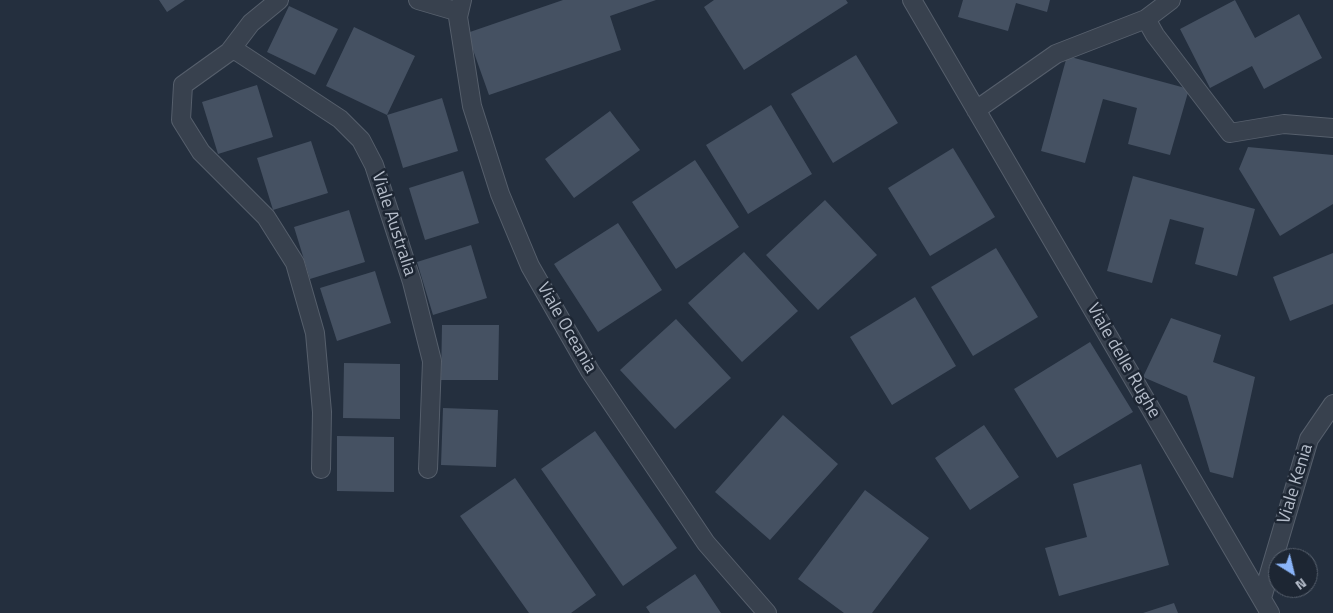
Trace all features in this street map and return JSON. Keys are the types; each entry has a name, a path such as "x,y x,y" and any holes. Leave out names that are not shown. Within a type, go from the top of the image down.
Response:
{"street":[{"path":"279,0 250,24 232,48 183,85 181,120 201,152 266,217 295,263 315,333 322,412 321,469"},
{"path":"418,0 461,6"},
{"name":"Viale delle Rughe","path":"912,0 1266,606"},
{"path":"976,110 1056,54 1146,18 1171,0"},
{"name":"Viale Oceania","path":"461,6 458,17 472,106 500,194 530,266 590,371 706,542 767,613"},
{"path":"1146,18 1155,35 1230,133 1284,124 1333,128"},
{"name":"Viale Australia","path":"232,48 340,118 361,140 374,165 412,282 432,360 428,469"},
{"name":"Viale Kenia","path":"1266,606 1309,439 1333,404"}],"building":[{"path":"159,0 185,0 167,12"},
{"path":"563,0 656,0 610,16 621,50 489,95 467,33"},
{"path":"714,0 846,0 848,3 744,70 704,7"},
{"path":"963,0 1050,0 1047,12 1016,3 1008,31 958,17"},
{"path":"1235,0 1255,38 1299,14 1322,58 1264,89 1252,66 1210,88 1180,29"},
{"path":"289,6 338,29 315,75 267,52"},
{"path":"354,27 415,56 387,115 326,86"},
{"path":"856,55 898,123 833,163 791,94"},
{"path":"1067,56 1189,89 1170,155 1128,144 1137,108 1103,99 1085,163 1041,151"},
{"path":"257,85 273,137 218,154 202,102"},
{"path":"442,98 458,151 403,168 387,115"},
{"path":"771,105 812,174 748,214 706,145"},
{"path":"610,111 640,150 574,198 545,159"},
{"path":"311,141 328,193 273,210 257,158"},
{"path":"1248,147 1333,155 1333,204 1280,236 1239,169"},
{"path":"953,148 995,217 930,256 888,188"},
{"path":"695,160 739,227 676,269 632,202"},
{"path":"463,171 479,223 425,240 409,188"},
{"path":"1133,176 1255,209 1237,276 1195,264 1204,228 1170,219 1152,283 1107,271"},
{"path":"825,200 877,255 818,310 766,255"},
{"path":"349,210 365,262 310,279 294,227"},
{"path":"618,223 662,290 598,332 554,264"},
{"path":"471,245 487,298 433,315 417,262"},
{"path":"996,248 1038,317 973,356 931,287"},
{"path":"744,252 798,311 742,362 688,303"},
{"path":"1333,253 1333,304 1290,321 1273,277"},
{"path":"375,271 391,323 337,341 320,288"},
{"path":"915,297 956,366 892,405 850,337"},
{"path":"1171,318 1221,335 1213,362 1255,377 1233,478 1210,472 1187,396 1143,377"},
{"path":"676,319 731,378 675,429 620,370"},
{"path":"442,325 499,325 498,380 441,380"},
{"path":"1090,342 1133,412 1057,458 1014,389"},
{"path":"344,363 400,364 400,419 343,418"},
{"path":"443,408 498,410 496,467 441,465"},
{"path":"783,415 838,464 770,540 715,492"},
{"path":"984,425 1019,477 970,510 935,458"},
{"path":"595,431 677,548 623,586 541,469"},
{"path":"337,436 394,437 394,492 337,491"},
{"path":"1141,464 1169,565 1059,596 1045,548 1087,537 1073,484"},
{"path":"515,478 596,595 571,613 529,613 460,516"},
{"path":"865,490 929,538 872,613 844,613 798,579"},
{"path":"695,574 721,613 650,613 646,607"},
{"path":"1174,603 1178,613 1143,613"}]}
